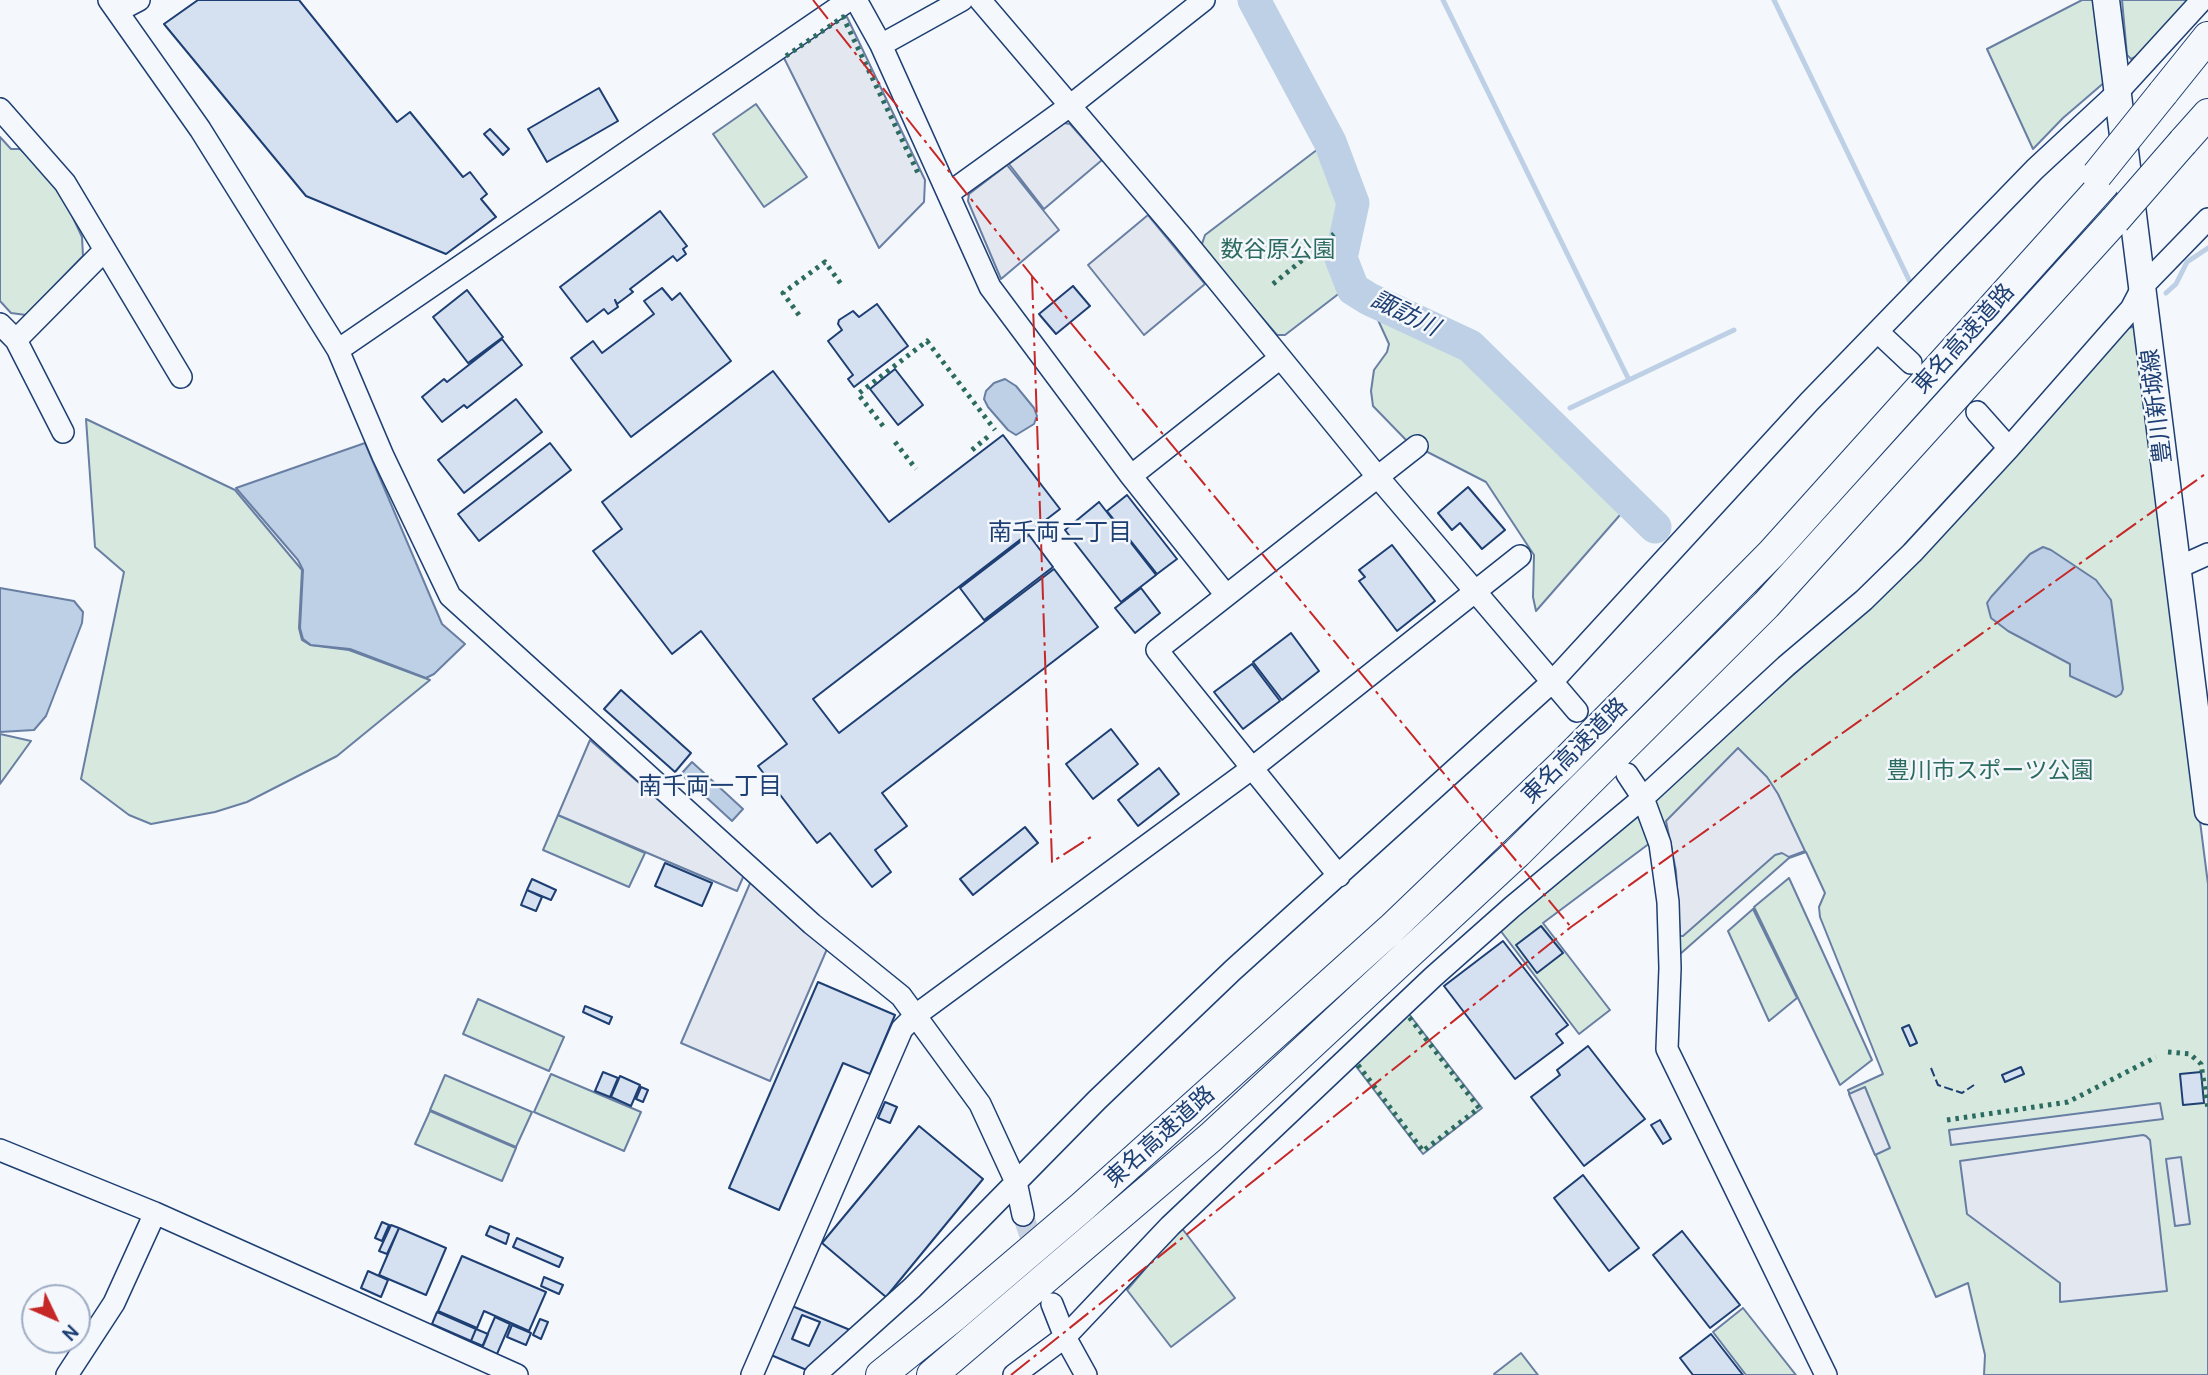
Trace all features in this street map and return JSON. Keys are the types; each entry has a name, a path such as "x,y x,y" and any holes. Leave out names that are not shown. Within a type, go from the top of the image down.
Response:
{"highway":[{"path":"2166,102 2208,37"},
{"name":"東名高速道路","path":"881,1375 1093,1198 1391,929 1552,775 1772,553 2009,289 2166,102 2208,65"},
{"name":"東名高速道路","path":"932,1375 1211,1138 1517,853 1766,604 2208,114"}],"main road":[{"name":"豊川新城線","path":"2106,0 2208,811"}],"street":[{"path":"139,0 114,5 200,129 338,350 383,456 450,596 811,924 901,996 980,1104 1016,1182 1023,1215"},
{"path":"338,350 849,0"},
{"path":"856,0 881,45 990,287 1131,476 1226,595"},
{"path":"881,45 962,0"},
{"path":"980,0 1182,237 1377,476 1577,711"},
{"path":"949,193 1071,105 1204,0"},
{"path":"815,1375 912,1288 1097,1100 1233,970 1552,681 1773,440 2035,169 2118,93 2202,0"},
{"path":"0,109 65,183 181,377"},
{"path":"1014,1375 1065,1337 1170,1226 1433,977 1643,798 1776,674 1864,600 1912,553 2009,448 2131,309 2143,286 2208,219"},
{"path":"16,340 105,250"},
{"path":"0,324 16,340 64,432"},
{"path":"1878,332 1912,363"},
{"path":"1131,476 1280,358"},
{"path":"1977,412 2009,448"},
{"path":"1339,876 1157,650 1417,446"},
{"path":"2177,568 2208,554"},
{"path":"752,1375 902,1030 916,1015 1251,769 1520,556"},
{"path":"1627,774 1643,798 1660,844 1668,902 1671,968 1667,1049 1826,1375"},
{"path":"0,1150 155,1213 517,1375"},
{"path":"68,1375 114,1303 155,1213"},
{"path":"1052,1304 1065,1337 1086,1375"}],"green space":[{"path":"2082,0 2094,0 2106,81 2063,118 2033,149 1987,49"},
{"path":"2122,0 2190,0 2137,56 2131,59 2127,55"},
{"path":"756,104 807,177 764,207 713,134"},
{"path":"0,137 11,149 20,149 56,181 82,237 83,256 26,315 11,313 0,301"},
{"name":"数谷原公園","path":"1318,149 1326,150 1341,199 1342,215 1336,255 1345,284 1341,292 1285,335 1277,335 1201,247 1205,235"},
{"path":"1373,309 1473,359 1627,507 1536,611 1533,597 1534,555 1486,482 1408,442 1373,406 1371,391 1374,370 1387,352 1389,344"},
{"name":"豊川市スポーツ公園","path":"2137,326 2208,884 2208,1375 1984,1375 1985,1355 1968,1283 1936,1297 1848,1090 1883,1074 1820,917 1819,907 1825,893 1806,852 1789,858 1679,955 1654,802 1664,790 1915,564 2128,328"},
{"path":"86,419 235,490 302,570 299,628 302,640 310,645 349,650 430,680 337,756 247,802 215,812 151,824 129,815 81,779 124,572 95,547"},
{"path":"0,734 31,741 0,784"},
{"path":"1640,810 1654,840 1543,923 1610,1010 1579,1034 1500,930"},
{"path":"558,815 645,853 629,887 543,850"},
{"path":"1789,878 1872,1060 1840,1085 1754,907"},
{"path":"1753,909 1797,998 1769,1021 1728,931"},
{"path":"478,999 564,1037 549,1071 463,1034"},
{"path":"1409,1014 1482,1108 1423,1154 1355,1065"},
{"path":"551,1074 641,1112 624,1151 534,1112"},
{"path":"445,1075 532,1112 516,1147 430,1110"},
{"path":"430,1111 516,1148 502,1181 415,1144"},
{"path":"1181,1227 1235,1298 1171,1347 1127,1290"},
{"path":"1743,1308 1796,1375 1746,1375 1713,1332"},
{"path":"1521,1353 1538,1375 1494,1374"}],"shaded area":[{"path":"847,17 925,180 924,202 879,248 783,56 838,18"},
{"path":"1064,123 1070,124 1102,160 1044,209 1009,164"},
{"path":"1007,165 1059,230 1001,279 968,201 969,194"},
{"path":"1148,215 1205,284 1144,335 1088,265"},
{"path":"590,740 744,875 737,891 558,815"},
{"path":"1738,748 1767,777 1805,851 1789,857 1782,853 1775,855 1680,936 1676,871 1666,821"},
{"path":"751,881 827,949 770,1081 681,1043"},
{"path":"1865,1087 1890,1148 1875,1155 1849,1094"},
{"path":"2160,1103 2163,1119 1951,1145 1949,1130"},
{"path":"2143,1135 2150,1140 2167,1291 2060,1302 2060,1283 1967,1214 1960,1161"},
{"path":"2181,1157 2190,1224 2175,1226 2166,1159"}],"water":[{"path":"1005,379 1016,386 1034,408 1037,416 1034,424 1016,435 1008,430 984,399 986,391 994,383"},
{"path":"365,443 442,624 465,644 434,674 426,678 350,649 311,645 303,639 300,628 303,570 298,560 236,488"},
{"path":"2043,547 2096,580 2111,600 2123,689 2116,697 2070,676 2070,664 2008,631 1991,618 1987,603 1991,597 2030,554"},
{"path":"0,588 74,601 83,612 82,623 46,716 34,730 0,732"},
{"path":"692,762 743,809 732,821 681,774"}],"building":[{"path":"198,0 299,0 397,122 410,112 463,177 470,172 487,194 481,199 496,217 446,254 306,196 164,24"},
{"path":"599,88 618,121 547,162 528,129"},
{"path":"490,129 509,149 503,155 484,134"},
{"path":"660,211 687,246 683,249 686,254 677,261 673,256 630,289 633,292 617,304 615,300 618,307 608,314 604,309 587,322 560,287"},
{"path":"1073,286 1090,306 1056,334 1039,314"},
{"path":"662,288 672,300 680,293 731,361 631,437 571,358 593,341 602,353 654,314 644,301"},
{"path":"467,290 503,337 468,363 433,317"},
{"path":"877,304 908,346 854,387 848,379 853,375 828,341 842,330 838,324 839,320 853,311 859,317"},
{"path":"502,339 522,365 467,408 464,405 442,422 422,397 444,379 447,382"},
{"path":"895,369 923,405 898,425 870,389"},
{"path":"773,371 889,522 1003,435 1060,509 813,699 839,733 1054,569 1098,627 882,793 907,826 875,850 891,872 872,887 830,833 817,843 758,766 787,744 701,631 672,654 593,551 622,529 602,502"},
{"path":"516,399 542,432 464,493 438,460"},
{"path":"550,443 571,470 479,541 458,514"},
{"path":"1468,487 1505,530 1482,549 1460,523 1452,530 1438,513"},
{"path":"1127,495 1177,559 1157,574 1107,511"},
{"path":"1099,502 1156,575 1121,602 1065,530"},
{"path":"1029,535 1053,567 984,620 960,588"},
{"path":"1392,545 1435,601 1397,631 1359,581 1365,577 1359,570"},
{"path":"1141,588 1160,613 1135,633 1115,608"},
{"path":"1291,633 1319,671 1282,700 1253,662"},
{"path":"1252,664 1280,701 1243,729 1214,692"},
{"path":"621,690 691,753 675,772 604,709"},
{"path":"1111,729 1138,764 1093,799 1066,764"},
{"path":"1159,768 1179,794 1138,826 1118,800"},
{"path":"1025,827 1038,843 973,895 960,879"},
{"path":"665,863 712,883 702,906 655,886"},
{"path":"532,879 556,890 551,900 527,890"},
{"path":"527,890 542,897 536,911 521,905"},
{"path":"1541,926 1563,953 1537,973 1516,945"},
{"path":"1503,941 1568,1025 1556,1034 1563,1043 1515,1079 1444,986"},
{"path":"818,982 895,1015 870,1074 843,1063 779,1210 729,1188"},
{"path":"585,1006 612,1017 609,1024 583,1012"},
{"path":"1909,1025 1917,1043 1910,1046 1902,1028"},
{"path":"1588,1046 1645,1119 1584,1166 1531,1097 1560,1075 1557,1070"},
{"path":"2021,1067 2024,1074 2005,1082 2002,1075"},
{"path":"603,1072 618,1078 610,1097 595,1091"},
{"path":"2201,1072 2204,1103 2183,1105 2180,1074"},
{"path":"620,1076 640,1085 631,1106 611,1097"},
{"path":"641,1087 648,1090 643,1102 636,1099"},
{"path":"885,1102 897,1107 890,1123 878,1118"},
{"path":"1660,1120 1671,1139 1663,1144 1651,1125"},
{"path":"919,1126 983,1179 886,1297 822,1243"},
{"path":"1583,1175 1639,1248 1609,1271 1554,1198"},
{"path":"382,1222 389,1225 382,1241 375,1238"},
{"path":"391,1225 399,1228 387,1254 379,1251"},
{"path":"490,1226 509,1234 506,1244 486,1235"},
{"path":"399,1228 446,1248 426,1295 379,1275"},
{"path":"1682,1231 1740,1305 1710,1328 1653,1255"},
{"path":"517,1238 563,1258 559,1267 513,1247"},
{"path":"462,1256 546,1292 529,1331 484,1311 477,1328 438,1311"},
{"path":"368,1271 388,1280 381,1297 361,1288"},
{"path":"544,1277 563,1285 559,1294 541,1286"},
{"path":"792,1306 855,1332 809,1371 771,1355"},
{"path":"437,1312 476,1329 471,1341 432,1324"},
{"path":"802,1315 820,1322 809,1346 792,1339"},
{"path":"495,1317 510,1324 497,1354 482,1347"},
{"path":"540,1319 548,1322 541,1339 533,1335"},
{"path":"512,1325 531,1333 526,1345 507,1337"},
{"path":"476,1329 488,1334 483,1346 471,1341"},
{"path":"1711,1334 1743,1375 1693,1375 1680,1358"}],"waterway":[{"name":"諏訪川","path":"1254,0 1330,142 1353,203 1341,258 1353,289 1470,346 1655,527"},
{"path":"1443,0 1629,380"},
{"path":"1774,0 1910,282"},
{"path":"2166,293 2176,284 2187,262 2208,248"},
{"path":"1570,408 1734,330"}],"tunnel":[{"path":"1023,1215 1038,1260"}],"hedge":[{"path":"786,56 843,17 918,173"},
{"path":"1273,284 1334,234"},
{"path":"799,315 783,293 825,262 841,284"},
{"path":"883,426 858,394 927,341 995,430"},
{"path":"972,450 991,434"},
{"path":"895,442 916,469"},
{"path":"1358,1065 1423,1151 1479,1108 1409,1017"},
{"path":"2168,1052 2190,1054 2201,1064 2208,1109"},
{"path":"1947,1120 2068,1102 2156,1057"}],"fence":[{"path":"1931,1068 1938,1085 1962,1093 1974,1085"}],"power":[{"path":"813,0 1032,276 1571,927"},
{"path":"1032,276 1052,862 1094,835"},
{"path":"1011,1375 1571,927 2208,472"}],"district":[{"name":"南千両二丁目","path":"1060,533"},
{"name":"南千両一丁目","path":"710,787"}]}
